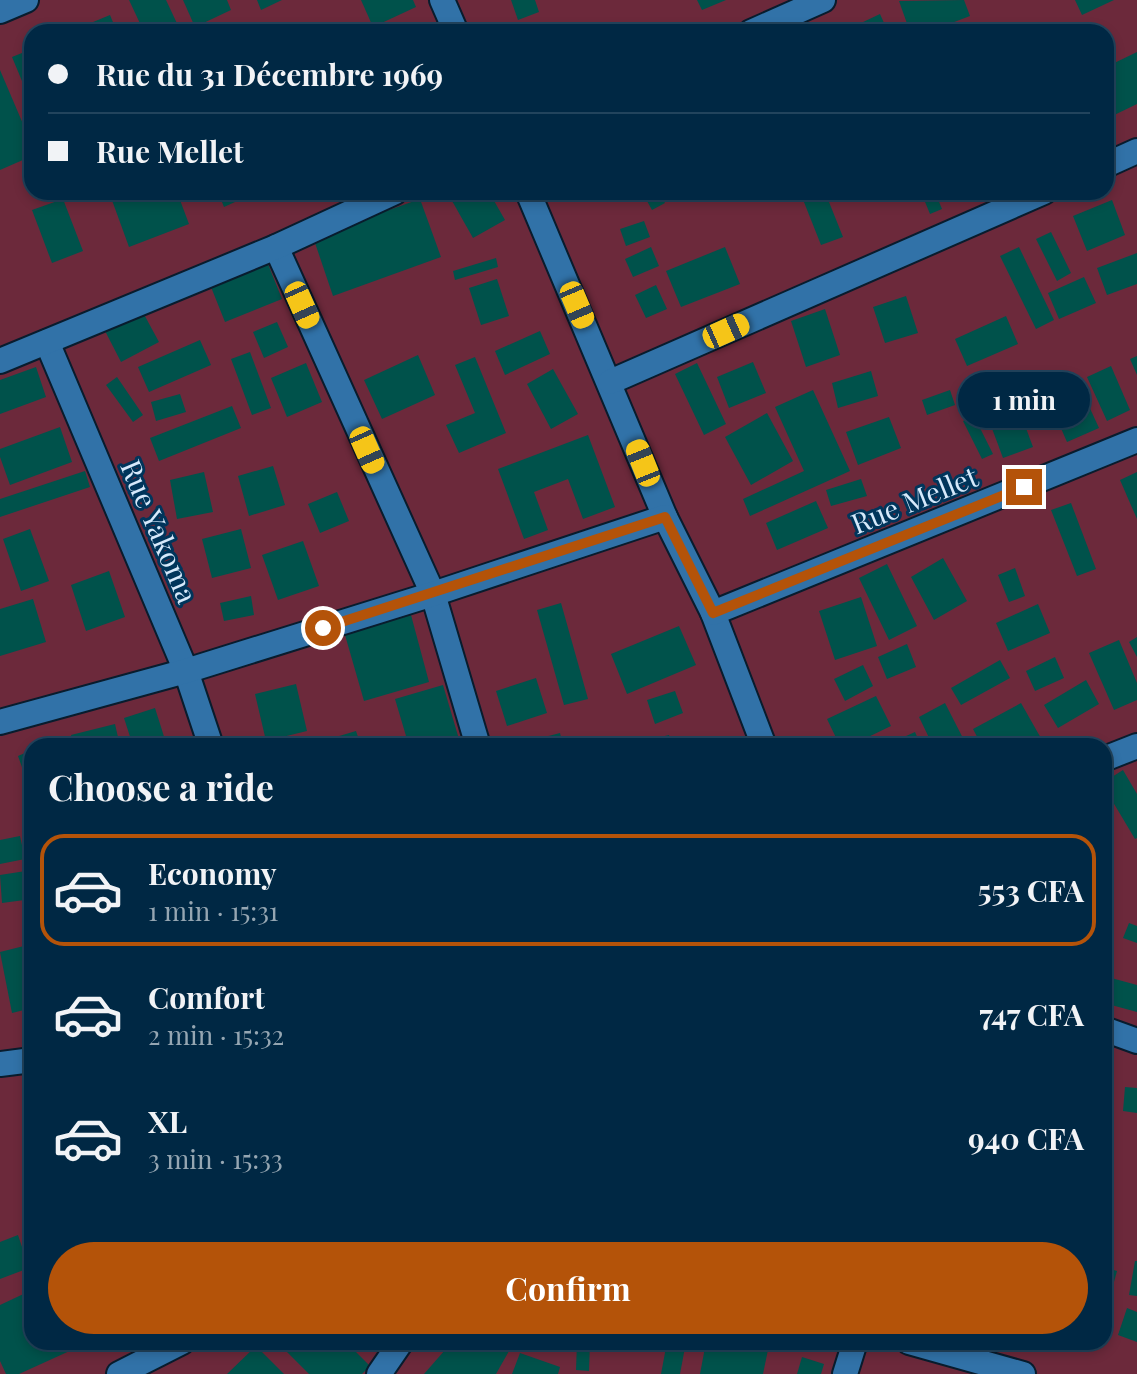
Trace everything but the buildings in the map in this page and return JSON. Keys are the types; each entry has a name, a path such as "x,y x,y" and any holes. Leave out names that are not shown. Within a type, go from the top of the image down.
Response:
{"street":[{"path":"0,11 26,0"},
{"path":"442,0 452,24"},
{"path":"769,24 823,0"},
{"path":"1114,161 1137,151"},
{"path":"0,361 276,247 378,200"},
{"path":"531,200 665,517 713,613 761,738"},
{"path":"610,382 1026,200"},
{"path":"276,247 433,594 476,738"},
{"name":"Rue Yakoma","path":"47,342 186,671 208,738"},
{"name":"Rue Mellet","path":"713,613 1137,440"},
{"path":"0,722 186,671 665,517"},
{"path":"1112,756 1137,746"},
{"path":"1112,1032 1137,1041"},
{"path":"0,1064 24,1061"},
{"path":"119,1374 166,1350"},
{"path":"379,1374 396,1350"},
{"path":"845,1374 852,1350"},
{"path":"938,1350 1023,1374"}],"shaded area":[{"path":"0,0 1137,0 1137,1374 0,1374"}],"route":[{"path":"323,628 665,517 713,613 1024,487"}]}
